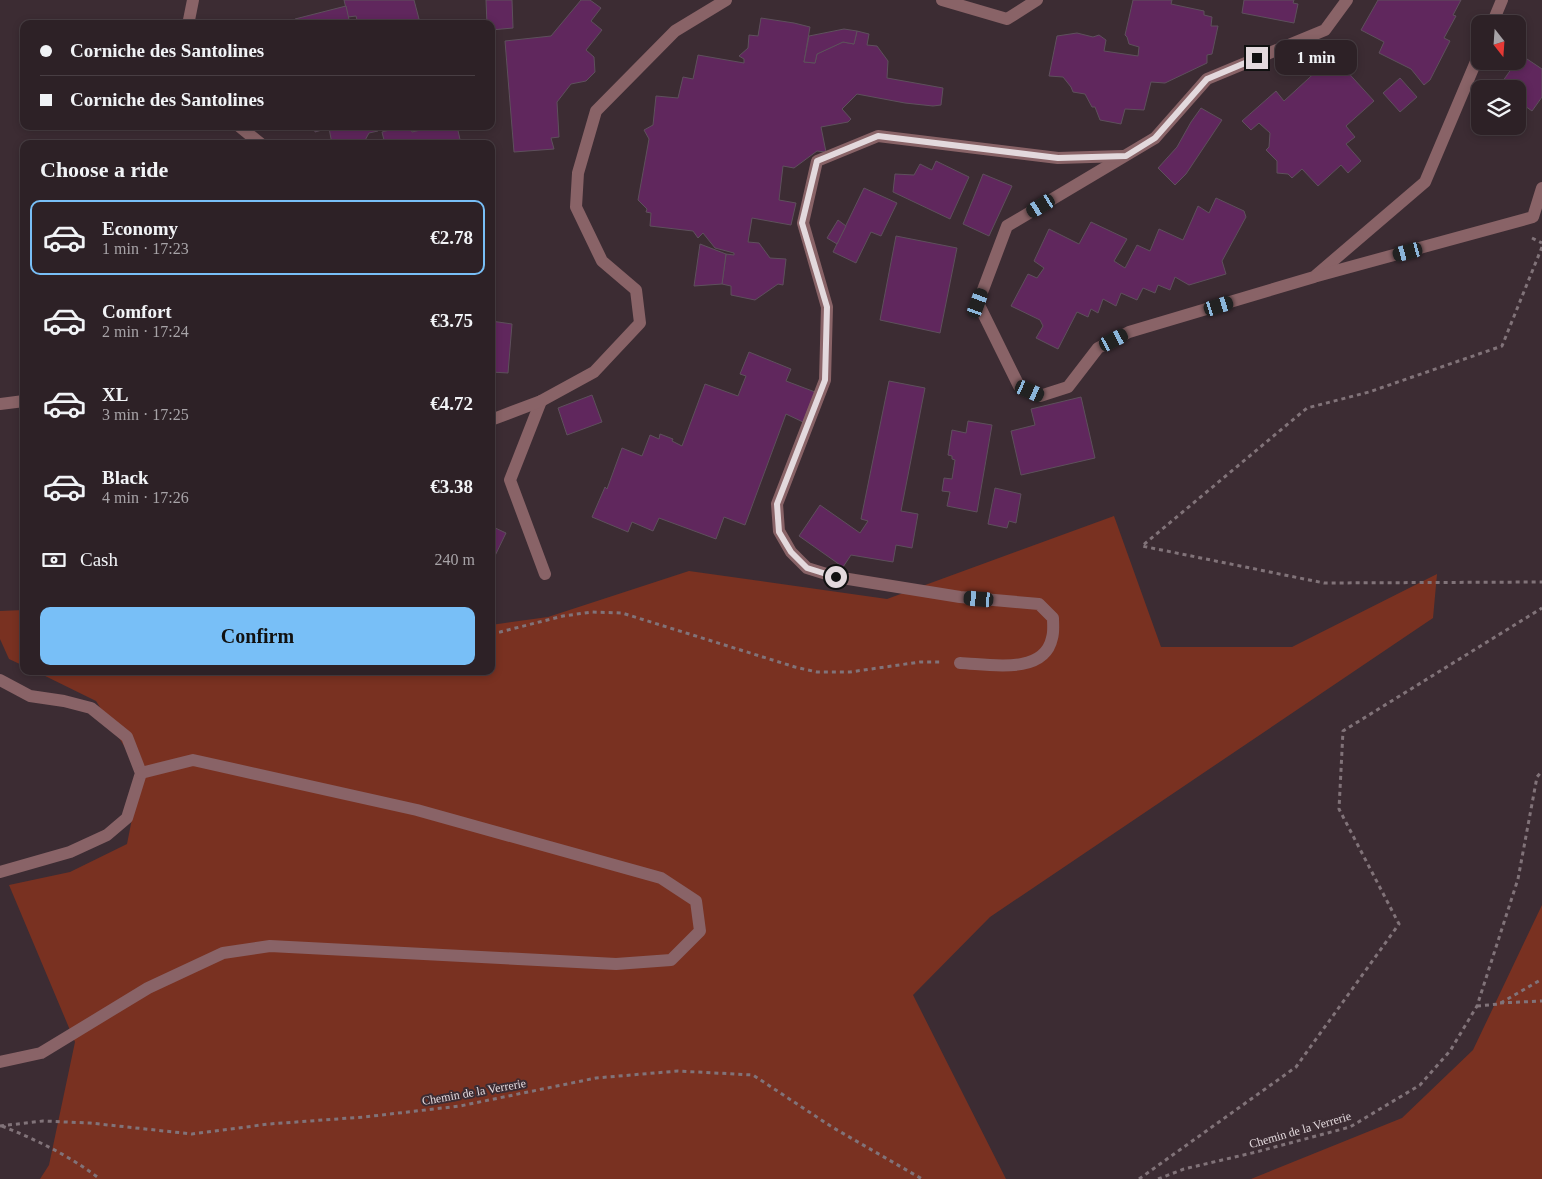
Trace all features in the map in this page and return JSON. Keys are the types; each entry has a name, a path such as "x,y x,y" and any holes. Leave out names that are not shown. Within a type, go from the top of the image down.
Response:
{"street":[{"path":"189,20 193,0"},
{"path":"495,418 541,401 594,372 640,323 636,290 602,261 576,207 578,173 596,111 675,31 726,0"},
{"path":"942,0 1007,19 1037,0"},
{"path":"1347,0 1325,30 1207,79 1155,138 1007,226 978,303 1019,386 1040,396 1068,387 1098,348 1129,332 1314,277 1533,217 1542,188"},
{"path":"1496,15 1502,0"},
{"path":"1314,277 1425,182 1472,70"},
{"path":"244,130 256,140"},
{"path":"960,663 1010,666 1030,663 1048,649 1053,637 1053,618 1038,604 960,597 836,577 807,568 791,552 779,532 777,504 825,380 827,307 802,223 817,161 878,136 1058,158 1126,156"},
{"path":"541,401 510,480 545,574"},
{"path":"0,404 20,402"},
{"path":"0,680 30,696 64,701 91,708 127,737 141,773 128,818 106,835 70,852 0,872"},
{"path":"0,1062 41,1053 148,988 223,953 270,946 616,964 671,960 700,931 696,901 660,878 417,810 192,760 141,773"}],"path":[{"path":"1542,247 1502,346 1369,392 1307,408 1142,546 1324,583 1542,582"},
{"path":"1139,1179 1296,1067 1400,924 1339,810 1343,731 1542,608"},
{"path":"495,633 563,616 592,612 622,613 795,667 817,672 850,672 920,662 960,663"},
{"name":"Chemin de la Verrerie","path":"1158,1179 1184,1169 1350,1127 1420,1085 1450,1051 1477,1006 1518,879 1537,777 1542,771"},
{"path":"1499,1004 1542,979"},
{"path":"1477,1006 1542,1001"},
{"name":"Chemin de la Verrerie","path":"0,1126 43,1121 71,1122 192,1134 269,1124 364,1117 460,1106 596,1078 678,1071 753,1075 832,1128 922,1179"},
{"path":"0,1126 38,1141 82,1165 100,1179"}],"shaded area":[{"path":"1114,516 1161,647 1292,647 1437,574 1433,618 990,917 913,995 1006,1179 40,1179 49,1165 75,1042 9,885 70,872 127,844 141,773 96,701 43,675 495,675 495,624 548,617 689,571 887,599"},
{"path":"20,610 20,664 9,659 0,639 0,611"},
{"path":"1542,905 1542,1179 1251,1179 1402,1118 1473,1050"}],"building":[{"path":"344,0 414,0 419,19 357,20 356,16 348,17"},
{"path":"486,0 512,0 513,28 495,30 495,20 487,20"},
{"path":"581,0 590,0 601,8 591,21 602,30 586,50 594,57 595,72 586,81 571,84 557,102 559,137 551,138 554,149 514,152 505,41 551,36"},
{"path":"1133,0 1172,0 1171,4 1204,11 1204,15 1212,17 1211,26 1218,26 1212,54 1207,55 1207,63 1165,83 1151,82 1144,110 1125,109 1121,124 1100,120 1095,107 1092,107 1085,94 1073,92 1063,77 1049,76 1057,36 1077,33 1093,37 1099,35 1106,40 1104,51 1138,56 1139,47 1129,44 1125,35"},
{"path":"1244,0 1294,0 1293,3 1298,4 1294,23 1242,13"},
{"path":"1378,0 1461,0 1453,15 1456,16 1444,38 1450,41 1430,80 1424,85 1411,69 1379,53 1384,42 1361,30"},
{"path":"346,6 349,20 295,20"},
{"path":"761,18 810,27 804,62 815,63 817,54 843,42 854,44 857,31 869,34 867,45 877,46 888,61 887,78 943,88 941,105 933,106 857,94 842,109 851,119 848,122 821,127 826,152 817,151 794,168 783,166 779,200 796,203 791,225 752,218 748,242 759,243 770,258 786,259 783,285 778,284 755,300 731,295 731,286 722,284 726,254 734,255 734,253 715,248 703,233 698,238 693,231 650,226 651,213 646,212 647,209 638,200 649,139 644,130 653,125 656,96 678,98 683,77 693,79 698,55 744,63 744,59 739,56 748,48 749,35 758,36"},
{"path":"844,29 857,31 854,44 843,42 817,54 815,63 804,62 809,36"},
{"path":"1333,56 1374,101 1346,126 1355,137 1346,144 1361,161 1348,173 1341,165 1318,186 1302,169 1292,178 1288,174 1277,173 1277,161 1266,150 1269,147 1270,133 1259,123 1251,130 1242,121 1276,91 1284,101"},
{"path":"1526,58 1542,69 1542,97 1532,111 1526,107 1526,80 1504,80 1511,70 1526,70"},
{"path":"1400,78 1417,97 1400,112 1383,93"},
{"path":"1201,108 1222,120 1186,174 1175,185 1158,168 1177,147"},
{"path":"329,130 378,130 369,133 365,140 331,140"},
{"path":"389,130 411,130 412,132 420,130 458,130 460,140 384,140 382,132"},
{"path":"936,161 969,177 950,219 893,192 895,174 914,175 920,164 932,170"},
{"path":"983,174 1012,186 989,236 963,224"},
{"path":"864,188 897,203 881,236 871,232 856,263 833,252"},
{"path":"1216,198 1244,211 1246,217 1222,261 1226,274 1189,285 1175,277 1170,290 1158,285 1155,293 1143,288 1137,300 1121,293 1116,306 1103,299 1098,313 1091,309 1088,317 1077,312 1058,349 1036,338 1043,326 1040,320 1011,306 1028,274 1037,278 1044,268 1034,261 1049,229 1079,244 1091,222 1127,239 1114,261 1125,268 1137,245 1150,251 1159,229 1183,240 1198,206 1209,213"},
{"path":"838,220 846,226 837,244 827,238"},
{"path":"896,236 957,248 940,333 880,320"},
{"path":"700,244 726,254 722,284 694,286"},
{"path":"495,322 512,324 508,373 495,372"},
{"path":"749,352 791,369 786,381 815,392 803,422 786,414 745,525 724,517 716,539 659,518 653,531 632,522 628,532 592,517 605,487 607,489 622,448 642,456 650,435 659,439 660,434 673,439 672,441 682,446 705,384 738,396 746,376 740,374"},
{"path":"889,381 925,388 901,511 918,514 912,548 896,545 893,562 851,555 843,567 799,536 820,505 860,533 868,521 861,519"},
{"path":"592,395 602,422 567,435 558,408"},
{"path":"1081,397 1095,458 1021,475 1011,431 1035,425 1031,409"},
{"path":"968,421 992,425 977,512 947,506 950,492 942,491 944,478 952,479 955,460 952,459 952,456 948,455 952,430 966,433"},
{"path":"995,488 1021,494 1016,523 1009,521 1007,528 988,524"},
{"path":"495,528 506,533 495,556"}],"route":[{"path":"836,577 807,568 791,552 779,532 777,504 825,380 827,307 802,223 817,161 878,136 1058,158 1126,156 1155,138 1207,79 1257,58"}]}
